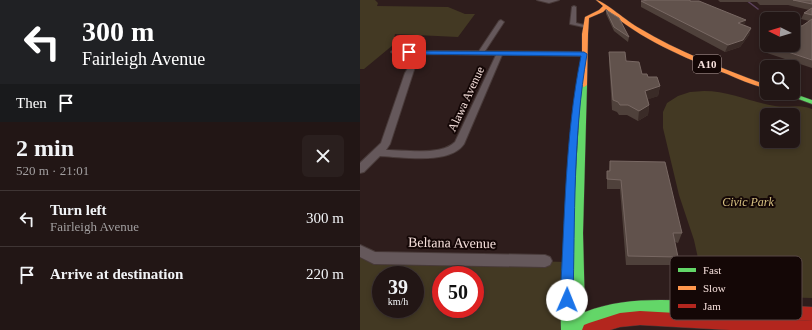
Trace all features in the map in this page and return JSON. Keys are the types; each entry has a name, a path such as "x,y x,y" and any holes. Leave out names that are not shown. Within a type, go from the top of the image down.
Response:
{"main road":[{"path":"578,330 585,24 587,17 602,11 604,3"},
{"name":"A10","path":"604,3 703,63 760,84"},
{"name":"A10","path":"656,35 719,62 760,77"},
{"path":"566,329 566,293 572,160 579,84 584,54"},
{"path":"800,91 812,95"},
{"path":"800,98 812,102"},
{"path":"566,329 578,320 603,312 637,308 670,308"},
{"path":"802,314 812,314"},
{"path":"589,330 620,320 640,318 670,319"},
{"path":"684,320 812,328"},
{"path":"633,328 656,324 710,326 727,322"}],"street":[{"path":"539,0 549,2 557,0"},
{"path":"574,7 573,24 586,27"},
{"path":"481,53 501,22"},
{"path":"394,52 584,54"},
{"path":"360,169 378,153 385,144 409,73 412,66 424,52"},
{"name":"Alawa Avenue","path":"378,153 441,154 453,150 459,144 500,53"},
{"name":"Beltana Avenue","path":"360,251 374,258 545,261"}],"green space":[{"path":"360,0 375,0 378,3 377,6 448,7 465,14 475,14 458,37 395,34 393,45 364,69 360,69"},
{"name":"Civic Park","path":"713,91 775,106 802,107 812,109 812,298 802,298 802,256 698,256 694,240 679,195 663,128 663,112 667,103 678,96 690,92"},
{"path":"360,257 568,262 563,330 360,330"}],"building":[{"path":"793,0 812,0 812,4"},
{"path":"641,1 699,1 746,20 738,23 751,28 743,40 728,45"},
{"path":"812,8 812,15 804,13"},
{"path":"606,10 619,18 629,37 614,27"},
{"path":"812,19 812,60 788,52 800,52 800,26 802,26"},
{"path":"609,52 625,52 626,61 639,62 642,74 647,74 648,77 657,77 660,86 645,91 649,105 639,111 628,105 620,105 618,102 613,100"},
{"path":"610,161 665,162 682,233 673,233 678,256 628,256 621,180 607,179 607,171 610,171"}],"waterway":[{"path":"746,0 758,9"}],"traffic: fast":[{"path":"578,330 578,233 584,85"},
{"path":"800,98 812,102"},
{"path":"568,330 566,293 570,225"},
{"path":"570,325 590,317 629,308 670,307"}],"traffic: slow":[{"path":"598,0 634,28 655,40 700,62 760,84"},
{"path":"584,85 585,34 587,17 601,11 605,7"}],"traffic: jam":[{"path":"802,314 812,314"},
{"path":"589,330 620,320 640,318 670,320"},
{"path":"674,320 812,328"}],"route":[{"path":"409,52 584,54 579,84 572,160 566,293 567,300"}]}
